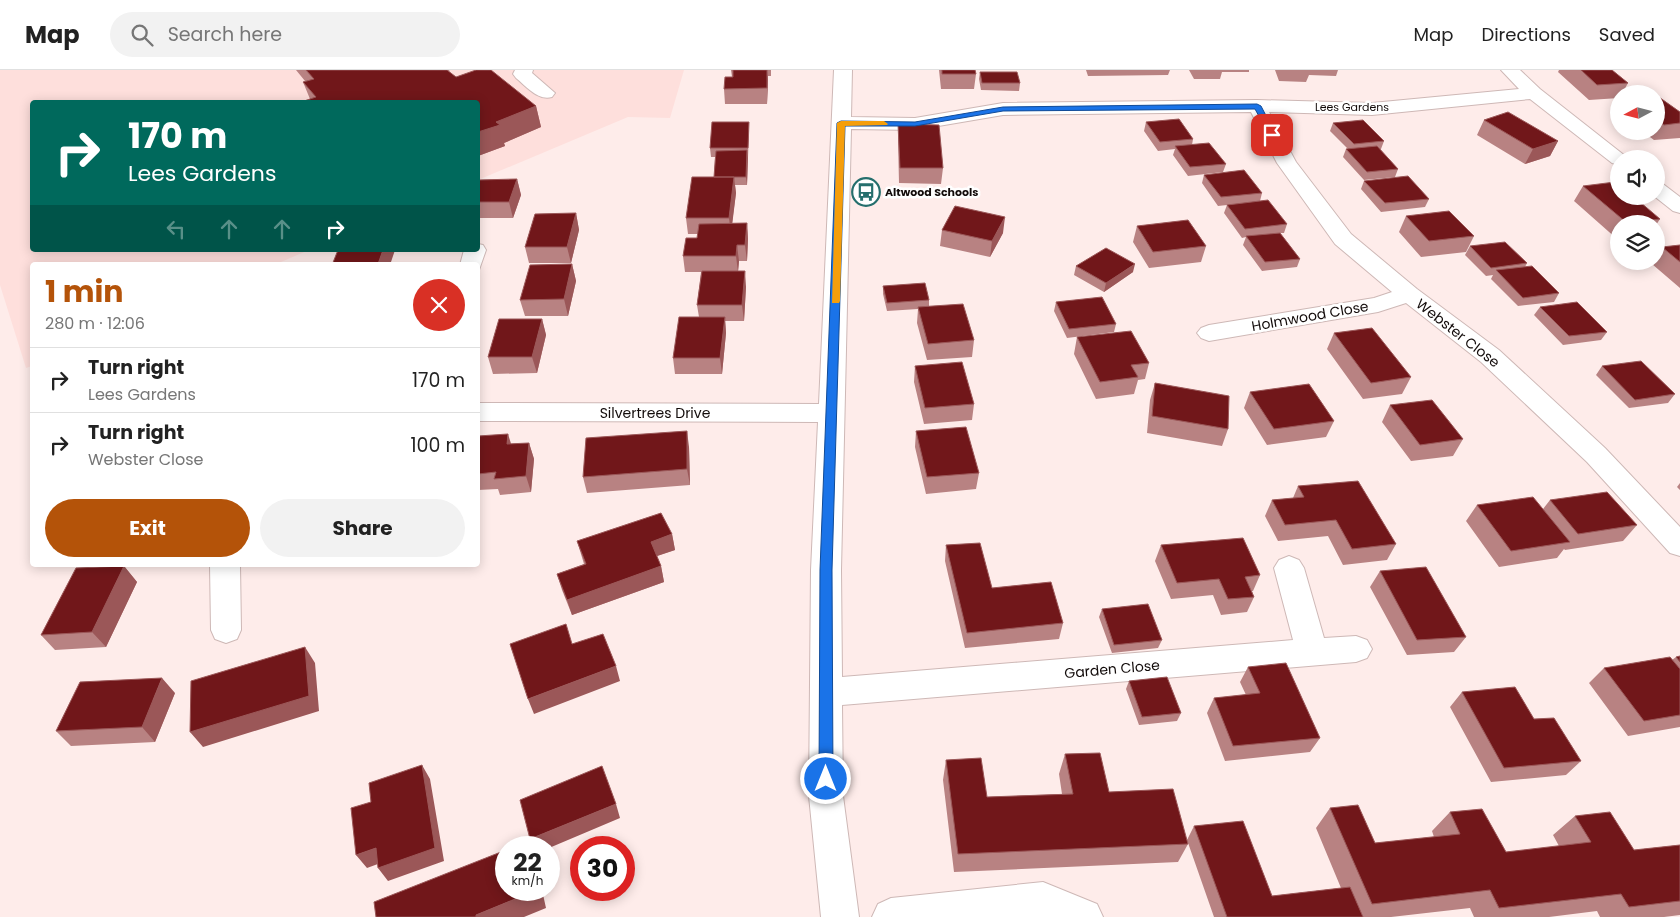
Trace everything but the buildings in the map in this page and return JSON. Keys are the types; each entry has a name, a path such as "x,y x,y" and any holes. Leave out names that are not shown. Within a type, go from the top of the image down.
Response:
{"street":[{"path":"524,70 522,74 546,93"},
{"path":"840,917 826,796 826,570 843,70"},
{"path":"1510,70 1534,93 1610,152"},
{"name":"Lees Gardens","path":"841,123 915,124 1003,109 1257,106 1372,109 1534,93"},
{"name":"Webster Close","path":"1257,106 1287,163 1343,239 1409,294 1490,356 1596,455 1680,545"},
{"path":"1665,195 1680,206"},
{"name":"Holmwood Close","path":"1210,333 1378,305 1409,294"},
{"name":"Silvertrees Drive","path":"480,412 832,413"},
{"path":"225,567 226,630"},
{"path":"1288,568 1312,652"},
{"name":"Garden Close","path":"826,692 1356,649"},
{"path":"891,917 1043,900 1084,917"}],"shaded area":[{"path":"0,70 684,70 670,118 628,117 480,179 480,100 30,100 30,252 304,252 281,262 30,262 30,367 26,368 0,285"}],"slow traffic":[{"path":"835,301 841,123 884,124"}],"place":[{"name":"Altwood Schools","path":"866,192"}],"route":[{"path":"826,779 826,570 841,123 915,124 1003,109 1257,106 1272,135"}]}
